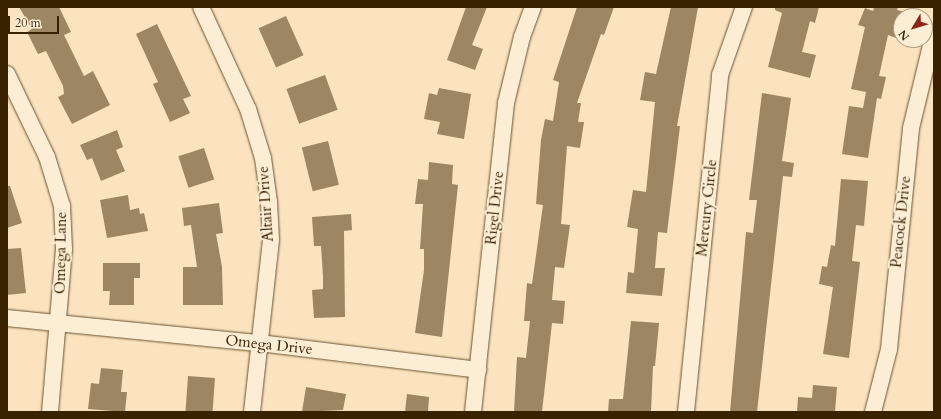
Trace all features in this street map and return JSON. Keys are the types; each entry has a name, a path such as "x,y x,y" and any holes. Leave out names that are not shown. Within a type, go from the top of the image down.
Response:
{"street":[{"name":"Altair Drive","path":"201,7 248,109 263,158 271,240 252,412"},
{"name":"Rigel Drive","path":"473,412 506,103 522,37 533,7"},
{"name":"Mercury Circle","path":"686,412 720,75 744,7"},
{"name":"Peacock Drive","path":"873,412 889,349 911,128 934,33"},
{"name":"Omega Lane","path":"7,74 47,157 62,206 64,249 59,323 50,412"},
{"name":"Omega Drive","path":"7,318 259,343 478,370"}],"building":[{"path":"19,7 59,7 71,32 64,35 84,76 93,71 110,105 72,124 58,97 64,94 63,86 46,51 38,54 27,32 32,29"},
{"path":"466,7 487,7 472,45 483,49 475,70 447,60"},
{"path":"577,7 614,7 604,35 601,34 577,103 581,103 578,122 584,122 580,148 567,146 561,224 570,225 564,268 555,267 552,300 565,301 563,324 552,323 542,412 514,412 517,357 526,358 530,321 524,321 527,283 532,284 543,205 536,204 541,140 545,119 553,121 559,82 553,80"},
{"path":"671,7 698,7 677,126 680,126 667,233 658,232 655,268 665,268 662,296 626,293 628,272 634,273 638,229 627,227 633,190 646,192 655,102 640,100 645,72 656,74"},
{"path":"775,7 819,7 815,23 810,21 802,52 816,55 810,78 768,67 782,13 775,10"},
{"path":"874,7 898,7 893,8 893,37 888,35 879,76 886,77 881,99 877,98 868,158 842,154 849,106 863,108 866,92 851,89 865,27 858,25 865,8 873,11"},
{"path":"286,16 303,55 276,67 259,28"},
{"path":"157,24 191,96 183,99 190,113 170,122 153,84 158,82 136,34"},
{"path":"325,75 338,110 299,124 286,89"},
{"path":"439,88 471,94 464,139 437,134 440,122 424,119 429,93 437,95"},
{"path":"762,93 791,98 782,161 794,163 792,177 783,176 757,412 730,412 746,232 753,233 757,200 749,200"},
{"path":"117,130 123,147 116,150 125,171 101,181 92,158 87,160 80,145"},
{"path":"328,141 339,185 313,191 302,148"},
{"path":"204,148 214,179 189,188 178,156"},
{"path":"429,162 453,165 452,184 458,185 442,337 415,333 424,270 424,249 420,249 423,204 415,204 418,179 428,180"},
{"path":"841,179 868,181 864,226 856,225 852,261 860,262 849,358 823,354 833,287 819,284 822,266 827,267 831,245 835,246"},
{"path":"7,186 10,186 22,223 7,228"},
{"path":"128,195 130,210 139,208 140,214 144,213 148,231 107,238 100,200"},
{"path":"219,203 223,233 216,234 222,267 223,305 183,305 183,267 197,267 191,225 184,226 182,208"},
{"path":"351,214 352,230 344,231 345,317 314,318 312,290 323,289 323,276 321,246 314,246 312,217"},
{"path":"21,248 26,293 7,295 7,249"},
{"path":"103,263 140,263 140,278 134,278 134,305 109,305 110,291 103,291"},
{"path":"631,321 659,323 655,366 653,366 651,412 608,412 609,399 623,399"},
{"path":"101,368 123,370 121,392 127,392 125,412 88,409 91,383 99,384"},
{"path":"188,376 215,378 213,412 185,412"},
{"path":"813,385 837,387 835,412 797,412 798,397 812,398"},
{"path":"306,387 346,394 343,410 302,412"},
{"path":"407,394 429,397 428,412 405,412"}]}
